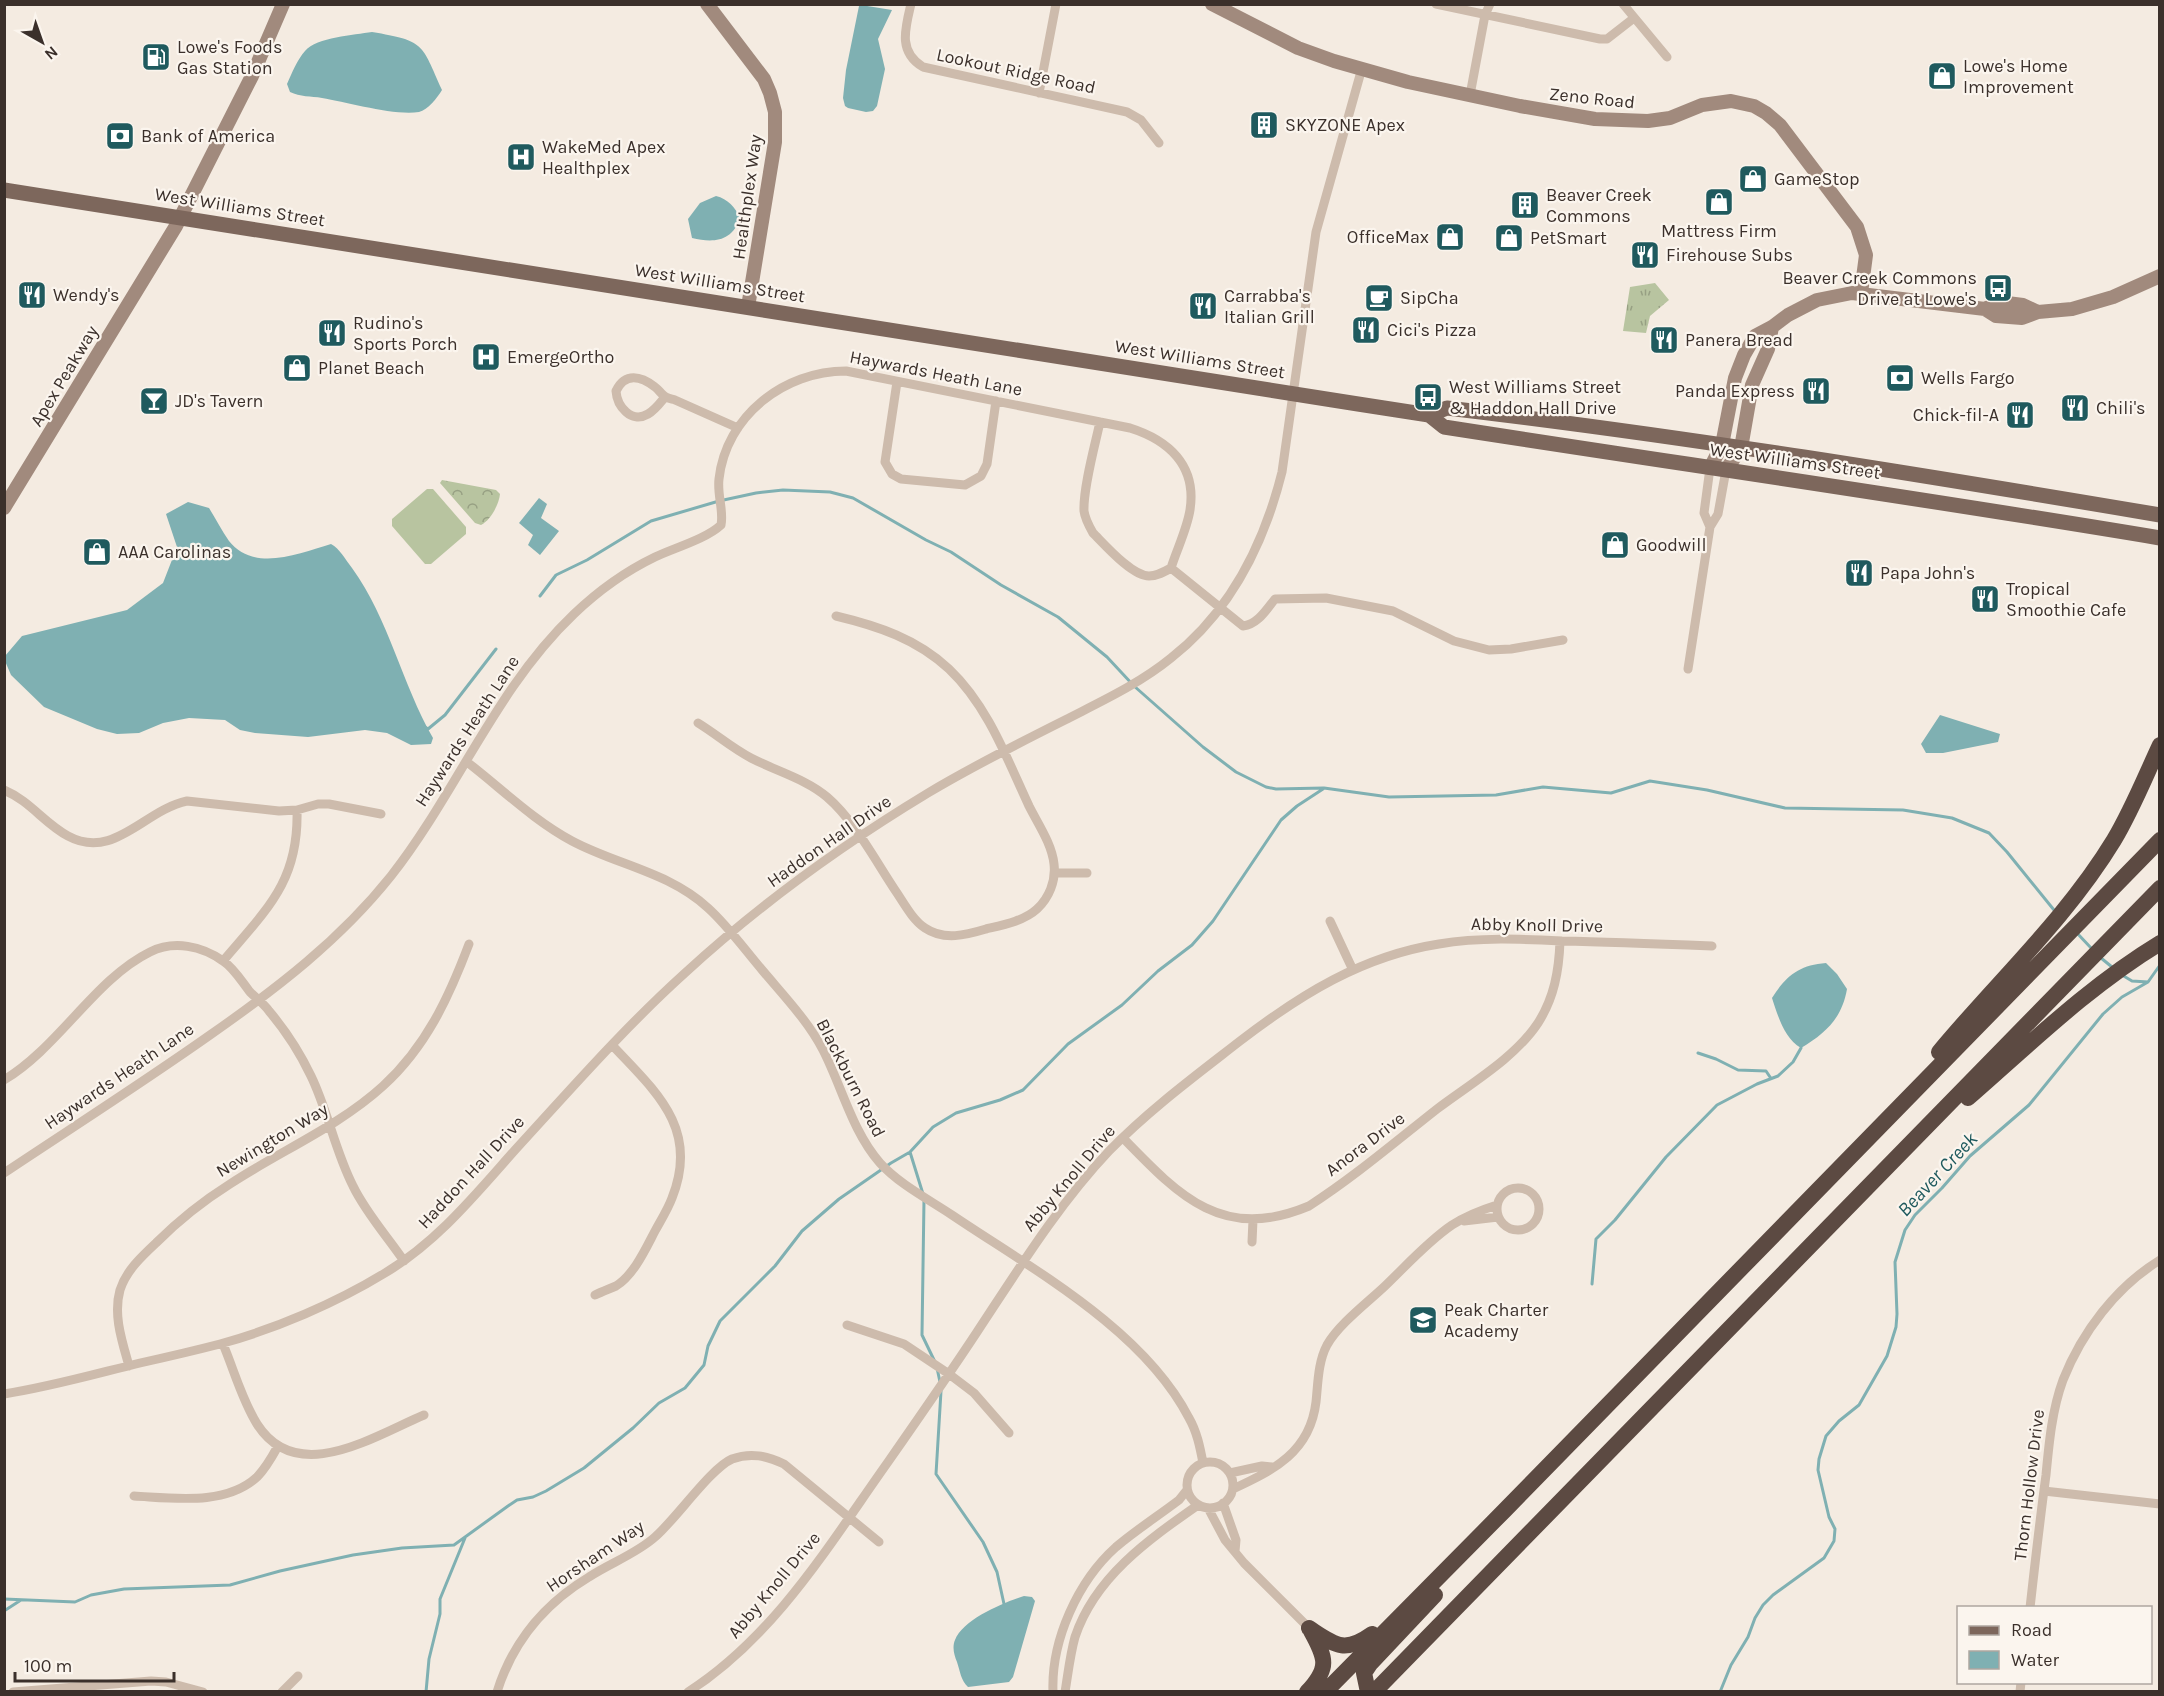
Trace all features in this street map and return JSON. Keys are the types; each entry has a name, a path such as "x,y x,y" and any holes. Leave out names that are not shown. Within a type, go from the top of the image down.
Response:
{"highway":[{"path":"1853,1154 1960,1026 2084,884 2114,840 2160,746"},
{"path":"1325,1692 2160,840"},
{"path":"1374,1692 1390,1682 2160,888"},
{"path":"1877,1178 2094,988 2160,943"},
{"path":"1368,1692 1364,1673 1370,1664 1462,1566 1504,1511"},
{"path":"1309,1628 1337,1645 1350,1646 1362,1641 1405,1611"},
{"path":"1308,1692 1322,1673 1324,1662 1320,1647 1309,1628"}],"main road":[{"name":"West Williams Street","path":"4,190 1429,415 1444,427 1718,470 1959,504 2160,538"},
{"name":"West Williams Street","path":"1429,415 1447,408 1565,422 1953,480 2160,515"}],"street":[{"name":"Apex Peakway","path":"4,508 181,217 252,76 283,4"},
{"name":"Healthplex Way","path":"706,4 764,79 775,112 774,142 748,307"},
{"name":"Lookout Ridge Road","path":"911,4 904,44 906,51 917,64 940,73 1126,112 1141,120 1159,143"},
{"path":"1039,93 1056,4"},
{"name":"Zeno Road","path":"1212,4 1298,48 1334,61 1408,82 1564,115 1620,121 1658,121 1702,105 1723,101 1754,106 1780,125 1857,227 1866,255 1862,293"},
{"path":"1436,4 1600,39 1607,39 1634,18"},
{"path":"1470,95 1485,15 1490,4"},
{"path":"1623,4 1666,57"},
{"name":"Haddon Hall Drive","path":"4,1394 223,1344 289,1320 347,1295 404,1261 462,1211 612,1045 685,973 731,933 860,836 1003,750 1125,689 1156,670 1191,640 1242,576 1264,533 1282,472 1316,232 1362,68"},
{"path":"1710,527 1704,513 1718,470 1738,367 1755,336 1788,315 1817,300 1838,294 1862,293 1985,309 1996,316 2022,318 2038,312 2072,309 2098,302 2160,276"},
{"path":"1688,669 1710,527 1718,514 1718,470 1741,448 1752,385 1768,349 1772,327"},
{"name":"Haywards Heath Lane","path":"4,1173 163,1069 259,1001 300,969 360,911 391,876 417,841 526,668 575,613 602,590 632,570 721,525 722,514 718,497 719,477 724,457 738,428 747,415 767,396 792,381 820,372 846,371 1130,428 1157,438 1174,453 1185,470 1191,492 1189,513 1171,568"},
{"path":"665,397 646,415 635,417 620,406 616,391 624,380 635,377 651,384 665,397 738,428"},
{"path":"897,382 885,462 892,474 901,479 965,485 981,477 987,464 996,401"},
{"path":"1100,422 1084,513 1093,533 1137,573 1151,576 1171,568 1243,626 1251,625 1275,599 1326,598 1393,611 1454,641 1489,650 1511,649 1563,640"},
{"path":"698,723 745,754 816,789 836,805 860,836 911,914 926,929 942,935 964,936 1023,918 1035,911 1052,887 1054,873 1052,852 985,714 969,691 936,658 916,644 879,627 836,616"},
{"name":"Blackburn Road","path":"467,762 533,817 561,835 655,874 682,888 707,907 813,1033 831,1066 862,1136 881,1164 912,1188 1064,1290 1113,1328 1144,1357 1174,1394 1190,1418 1203,1463"},
{"path":"4,790 27,803 64,834 95,845 117,838 174,804 187,801 264,810 297,810 318,804 329,804 381,814"},
{"path":"223,961 273,902 283,886 296,846 297,810"},
{"path":"1054,873 1087,873"},
{"path":"1330,921 1352,968"},
{"name":"Abby Knoll Drive","path":"688,1692 738,1654 817,1565 950,1374 1022,1263 1097,1165 1170,1095 1274,1016 1314,988 1352,968 1383,957 1438,944 1501,939 1712,946"},
{"name":"Anora Drive","path":"1123,1138 1185,1197 1216,1213 1253,1220 1295,1212 1324,1196 1516,1049 1537,1024 1551,997 1558,974 1560,941"},
{"name":"Newington Way","path":"129,1366 117,1318 120,1290 130,1269 194,1210 230,1184 359,1106 381,1087 413,1054 443,1007 455,983 469,944"},
{"path":"4,1080 23,1068 45,1048 121,971 150,952 166,946 184,945 203,951 223,961 268,1010 303,1060 321,1099 341,1162 354,1188 404,1261"},
{"path":"595,1295 618,1285 634,1267 672,1199 681,1160 678,1134 670,1113 654,1088 612,1045"},
{"path":"1519,1188 1530,1192 1539,1206 1537,1218 1528,1228 1516,1230 1505,1226 1498,1217 1497,1205 1503,1194 1519,1188"},
{"path":"1233,1489 1267,1472 1289,1457 1307,1436 1315,1412 1322,1359 1335,1334 1440,1235 1477,1211 1497,1205"},
{"path":"1456,1223 1498,1217"},
{"path":"1252,1242 1253,1220"},
{"name":"Thorn Hollow Drive","path":"2030,1606 2052,1422 2063,1381 2094,1323 2109,1303 2137,1275 2160,1260"},
{"path":"847,1324 904,1344 950,1374 974,1393 1009,1433"},
{"path":"223,1344 252,1414 266,1435 278,1446 310,1455 329,1454 423,1415"},
{"path":"134,1496 207,1497 230,1494 257,1476 278,1446"},
{"name":"Horsham Way","path":"498,1692 505,1666 524,1635 543,1611 589,1577 654,1538 715,1472 730,1460 748,1455 767,1456 784,1464 879,1542"},
{"path":"1203,1463 1219,1463 1230,1473 1233,1489 1230,1496 1217,1507 1208,1508 1198,1505 1190,1498 1187,1483 1192,1470 1203,1463"},
{"path":"1230,1473 1262,1466 1272,1467"},
{"path":"1053,1692 1062,1633 1071,1609 1085,1584 1116,1548 1179,1500 1187,1490"},
{"path":"2044,1491 2160,1504"},
{"path":"1223,1503 1236,1540 1235,1551"},
{"path":"1065,1692 1076,1637 1086,1615 1109,1577 1127,1558 1198,1505"},
{"path":"1208,1508 1225,1540 1244,1563 1309,1628"},
{"path":"1071,1609 1086,1615"},
{"path":"282,1692 298,1676"},
{"path":"13,1692 151,1681 172,1683 203,1692"}],"green space":[{"path":"1655,283 1669,300 1650,316 1646,333 1623,331 1630,287"},
{"path":"442,480 496,490 500,494 496,507 485,523 481,525 475,523 440,483"},
{"path":"427,489 433,489 466,527 466,534 431,564 425,564 392,526 392,519"}],"water":[{"path":"861,5 892,10 878,39 885,69 877,106 873,111 866,112 848,108 843,98 846,70"},
{"path":"372,32 402,38 412,42 425,53 442,90 426,109 419,112 397,112 290,92 287,84 291,75 300,58 311,46 336,37"},
{"path":"716,196 728,201 736,210 740,218 737,226 721,239 692,238 688,219 700,203"},
{"path":"539,498 547,504 541,518 559,531 540,555 528,545 533,535 519,523"},
{"path":"188,502 209,508 229,541 239,551 251,556 278,558 331,544 337,549 352,568 376,608 412,696 433,738 431,744 411,745 387,733 365,730 308,737 255,733 240,730 225,720 189,718 163,723 139,733 117,734 97,729 44,707 11,675 5,656 22,636 127,610 163,583 177,547 166,514"},
{"path":"1940,715 2000,734 1998,742 1943,753 1926,753 1921,744"},
{"path":"1826,963 1847,989 1845,999 1831,1024 1818,1037 1801,1048 1786,1033 1772,998 1794,973 1808,966"},
{"path":"1024,1596 1032,1597 1035,1601 1013,1677 1009,1682 968,1687 962,1679 954,1651 954,1643 959,1632 985,1612"}],"waterway":[{"path":"540,596 556,575 587,560 651,521 719,501 756,493 783,490 830,492 853,498 951,552 1001,585 1058,617 1107,657 1134,686 1203,747 1236,772 1266,787 1276,789 1324,788 1389,797 1496,795 1543,787 1611,793 1650,781 1707,790 1785,808 1903,810 1952,818 1989,833 2054,910"},
{"path":"425,727 428,729 445,715 496,649"},
{"path":"4,1599 75,1602 91,1595 124,1589 230,1585 353,1555 402,1548 454,1545 517,1500 533,1497 546,1491 584,1468 633,1428 659,1403 685,1388 704,1365 708,1346 720,1321 775,1266 802,1231 839,1199 910,1152 933,1127 956,1113 1000,1100 1023,1090 1068,1044 1122,1005 1158,971 1192,945 1213,921 1281,820 1323,789"},
{"path":"2076,932 2092,949"},
{"path":"2101,958 2112,967"},
{"name":"Beaver Creek","path":"1720,1692 1731,1665 1748,1637 1763,1605 1773,1595 1824,1558 1834,1541 1835,1529 1829,1517 1818,1470 1819,1459 1826,1436 1839,1421 1859,1405 1887,1356 1896,1327 1895,1262 1905,1230 1915,1215 1970,1156 2029,1105 2103,1014 2122,997 2148,982 2160,965"},
{"path":"2122,975 2132,981 2148,982"},
{"path":"1592,1284 1596,1239 1615,1220 1666,1157 1717,1105 1778,1076 1793,1062 1801,1048"},
{"path":"1698,1053 1738,1070 1766,1071 1770,1077"},
{"path":"910,1152 923,1194"},
{"path":"924,1200 922,1335 935,1362"},
{"path":"937,1368 940,1382"},
{"path":"941,1391 936,1474 983,1542 997,1572 1004,1604"},
{"path":"426,1692 429,1659 440,1614 440,1599 465,1538"},
{"path":"4,1611 21,1600"}],"place":[{"name":"Lowe's Foods Gas Station","path":"156,57"},
{"name":"Lowe's Home Improvement","path":"1942,76"},
{"name":"SKYZONE Apex","path":"1264,125"},
{"name":"Bank of America","path":"120,136"},
{"name":"WakeMed Apex Healthplex","path":"521,157"},
{"name":"GameStop","path":"1753,179"},
{"name":"Mattress Firm","path":"1719,202"},
{"name":"Beaver Creek Commons","path":"1525,205"},
{"name":"OfficeMax","path":"1450,237"},
{"name":"PetSmart","path":"1509,238"},
{"name":"Firehouse Subs","path":"1645,255"},
{"name":"Beaver Creek Commons Drive at Lowe's","path":"1998,288"},
{"name":"Wendy's","path":"32,295"},
{"name":"SipCha","path":"1379,298"},
{"name":"Carrabba's Italian Grill","path":"1203,306"},
{"name":"Cici's Pizza","path":"1366,330"},
{"name":"Rudino's Sports Porch","path":"332,333"},
{"name":"Panera Bread","path":"1664,340"},
{"name":"EmergeOrtho","path":"486,357"},
{"name":"Planet Beach","path":"297,368"},
{"name":"Wells Fargo","path":"1900,378"},
{"name":"Panda Express","path":"1816,391"},
{"name":"West Williams Street & Haddon Hall Drive","path":"1428,397"},
{"name":"JD's Tavern","path":"154,401"},
{"name":"Chili's","path":"2075,408"},
{"name":"Chick-fil-A","path":"2020,415"},
{"name":"Goodwill","path":"1615,545"},
{"name":"AAA Carolinas","path":"97,552"},
{"name":"Papa John's","path":"1859,573"},
{"name":"Tropical Smoothie Cafe","path":"1985,599"},
{"name":"Peak Charter Academy","path":"1423,1320"}]}
